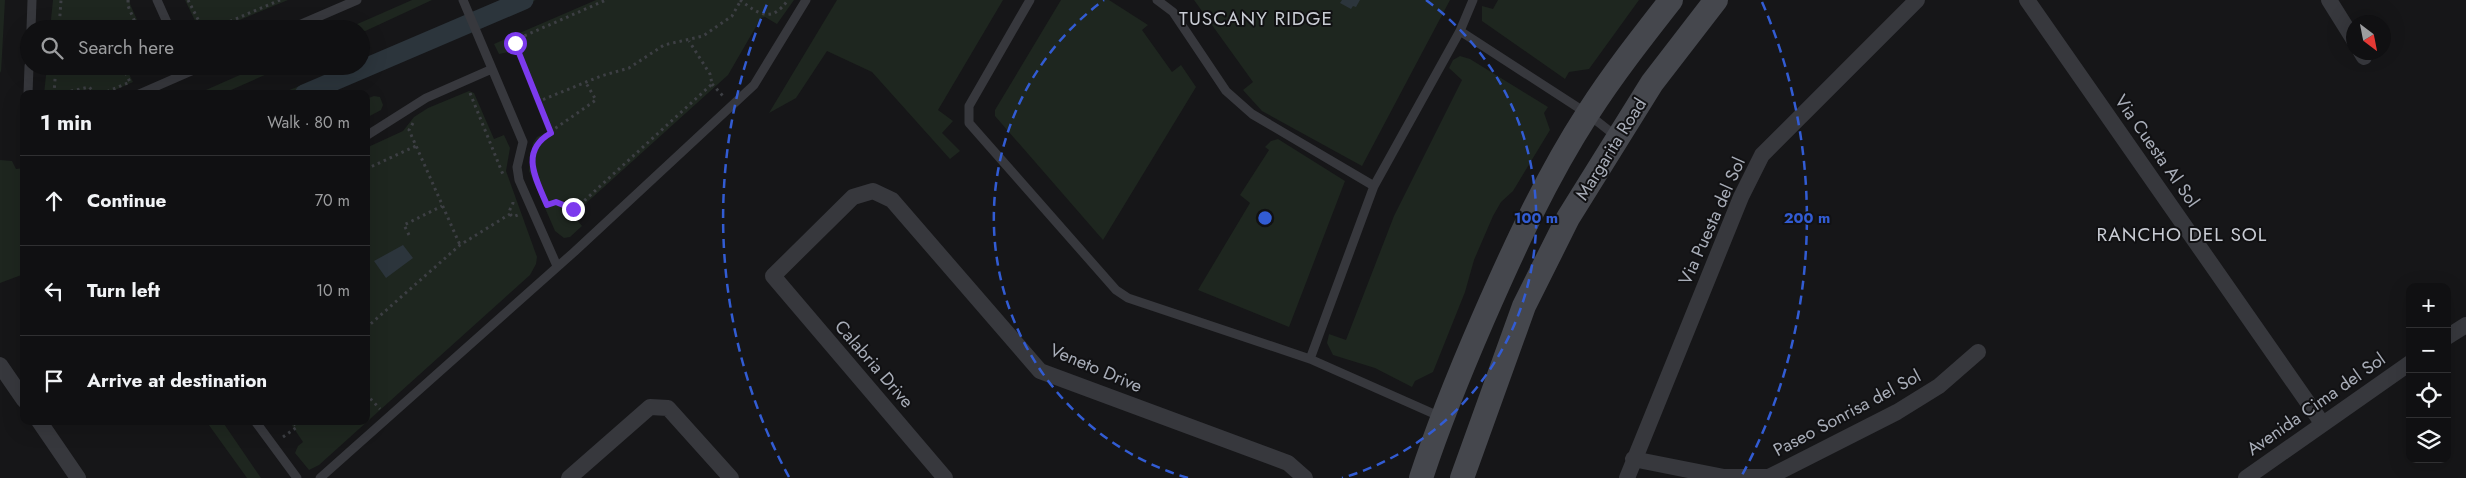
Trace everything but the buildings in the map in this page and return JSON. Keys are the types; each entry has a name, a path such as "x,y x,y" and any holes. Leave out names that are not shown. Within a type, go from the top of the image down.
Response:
{"main road":[{"name":"Margarita Road","path":"1421,478 1441,417 1512,253 1539,198 1588,114 1624,61 1671,0"},
{"name":"Margarita Road","path":"1462,478 1524,306 1568,218 1652,83 1716,0"}],"street":[{"name":"Via Puesta del Sol","path":"1627,478 1741,197 1762,155 1917,0"},
{"name":"Via Cuesta Al Sol","path":"2027,0 2322,423"},
{"path":"2330,0 2346,27"},
{"name":"Calabria Drive","path":"872,191 853,198 772,276 945,478"},
{"name":"Veneto Drive","path":"872,191 892,200 1040,371 1288,463 1306,478"},
{"path":"2451,334 2466,324"},
{"name":"Paseo Sonrisa del Sol","path":"1634,460 1724,478 1769,477 1897,412 1940,386 1978,352"},
{"path":"0,366 20,394"},
{"name":"Avenida Cima del Sol","path":"2246,478 2406,366"},
{"path":"569,478 650,407 668,408 731,478"},
{"path":"42,425 76,477"}],"lane":[{"path":"31,20 32,0"},
{"path":"156,0 166,20"},
{"path":"311,20 357,0"},
{"path":"320,478 557,266 754,85 806,0"},
{"path":"1030,0 969,106 969,123 1116,290 1128,298 1310,360 1441,417"},
{"path":"1157,0 1173,12 1226,90 1252,114 1374,186"},
{"path":"1310,360 1374,186 1460,31 1473,0"},
{"path":"464,1 523,142 517,168 519,180 557,266"},
{"path":"1460,31 1588,114 1618,137"},
{"path":"370,133 426,98 492,69"},
{"path":"28,90 29,75"},
{"path":"147,90 176,75"},
{"path":"258,425 297,478"}],"path":[{"path":"60,20 61,0"},
{"path":"128,0 128,6 134,20"},
{"path":"188,0 198,20"},
{"path":"233,20 280,0"},
{"path":"551,133 515,46 515,40 606,0"},
{"path":"537,102 601,76 629,68 664,45 689,41 720,26 732,16 740,0 764,15 773,15 780,11 789,0"},
{"path":"689,41 710,74 712,84 731,105"},
{"path":"54,90 55,75"},
{"path":"111,90 130,82 126,75"},
{"path":"465,81 507,185"},
{"path":"534,154 540,139 596,100 586,82"},
{"path":"510,214 513,217 556,202 574,210 712,84"},
{"path":"73,90 89,86 92,90"},
{"path":"462,97 470,94"},
{"path":"416,119 409,130 460,245"},
{"path":"370,167 416,146"},
{"path":"533,161 532,168 547,205"},
{"path":"510,194 514,203 509,210 510,214"},
{"path":"409,235 404,225 442,206"},
{"path":"370,324 460,245 510,214"},
{"path":"370,399 387,418"},
{"path":"272,444 297,427 295,425"}],"shaded area":[{"path":"0,0 5,0 1,73 0,71"},
{"path":"53,0 130,0 137,20 51,20"},
{"path":"185,0 288,0 240,20 195,20"},
{"path":"412,0 432,0 370,29 370,20 366,20"},
{"path":"509,0 536,0 370,70 370,58"},
{"path":"596,0 794,0 777,24 765,17 761,18 728,75 573,215 582,226 570,237 564,238 555,231 529,171 533,143 537,137 547,132 516,54 513,51 499,54 494,44"},
{"path":"837,0 1003,0 938,110 953,121 942,133 960,151 950,159 872,72 827,51 796,98 769,113"},
{"path":"1061,0 1109,0 1148,25 1142,30 1172,72 1181,65 1196,87 1103,240 995,116 995,110"},
{"path":"1194,0 1450,0 1362,166 1262,111 1243,90 1253,82"},
{"path":"1342,0 1360,0 1356,7 1353,6 1351,9 1340,3"},
{"path":"1498,0 1639,0 1589,69 1569,72 1565,79 1482,21 1482,6 1493,9"},
{"path":"1460,56 1470,59 1548,107 1544,113 1550,130 1513,191 1501,202 1493,216 1474,260 1465,292 1433,372 1415,381 1412,387 1375,368 1333,355 1327,343 1329,334 1346,340 1394,216 1462,80 1449,68 1453,60"},
{"path":"46,75 130,75 133,82 115,90 44,90"},
{"path":"240,75 265,75 231,90 206,90"},
{"path":"328,75 358,75 322,90 289,90"},
{"path":"469,91 474,93 494,139 504,135 510,148 506,171 537,257 536,264 530,275 370,419 370,146 403,131 414,117 428,108"},
{"path":"380,97 383,105 381,110 370,116 370,98"},
{"path":"1278,139 1345,181 1289,327 1198,290 1250,203 1240,195 1269,150 1265,147 1271,141"},
{"path":"0,160 12,161 16,169 20,168 20,276 0,283"},
{"path":"403,245 413,258 386,278 374,261"},
{"path":"209,425 225,425 261,478 247,478"},
{"path":"292,425 363,425 319,465 309,470 295,453 298,446 303,442"}],"waterway":[{"path":"370,66 524,0"},
{"path":"313,90 348,75"}],"district":[{"name":"TUSCANY RIDGE","path":"1256,18"},
{"name":"RANCHO DEL SOL","path":"2182,234"}],"route":[{"path":"515,43 551,133 540,139 536,145 532,168 547,205 556,202 573,209"}]}
